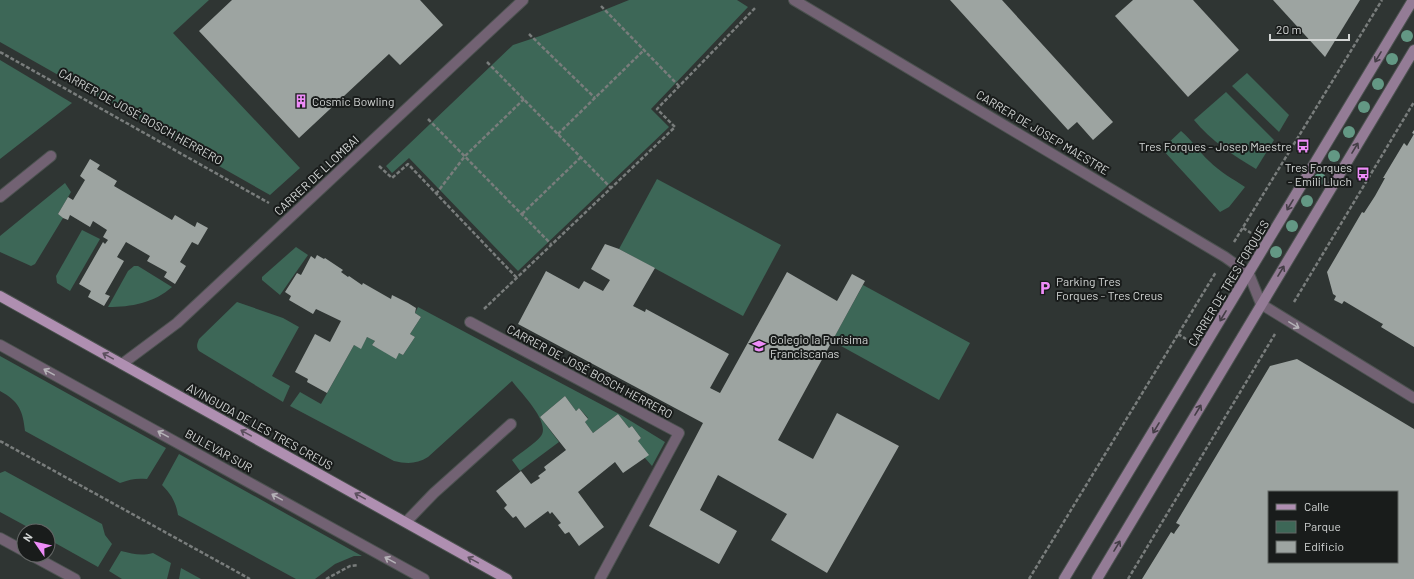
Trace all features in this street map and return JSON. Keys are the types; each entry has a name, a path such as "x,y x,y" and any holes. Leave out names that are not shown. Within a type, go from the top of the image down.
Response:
{"main road":[{"name":"CARRER DE TRES FORQUES","path":"1064,579 1413,0"},
{"path":"1097,579 1414,50"},
{"name":"AVINGUDA DE LES TRES CREUS","path":"0,296 507,579"}],"street":[{"name":"CARRER DE LLOMBAI","path":"122,364 177,323 523,0"},
{"name":"CARRER DE JOSEP MAESTRE","path":"794,0 1171,224 1225,257 1249,274"},
{"path":"0,197 51,156"},
{"path":"1249,274 1261,304 1414,398"},
{"name":"CARRER DE JOSÉ BOSCH HERRERO","path":"470,322 679,434 600,579"},
{"name":"BULEVAR SUR","path":"0,344 424,579"},
{"path":"406,522 434,493 511,424"},
{"path":"0,538 16,547"},
{"path":"46,563 75,579"}],"path":[{"path":"1241,232 1382,0"},
{"path":"601,6 679,86"},
{"path":"470,322 675,127 657,109 756,7"},
{"path":"529,34 595,98"},
{"path":"558,134 644,50"},
{"name":"CARRER DE JOSÉ BOSCH HERRERO","path":"0,52 269,203"},
{"path":"487,62 611,188"},
{"path":"436,194 465,156 524,99"},
{"path":"1295,301 1414,102"},
{"path":"428,119 551,244"},
{"path":"522,214 581,157"},
{"path":"379,166 392,178 408,164 517,278"},
{"path":"1029,579 1216,272"},
{"path":"1128,579 1272,339"},
{"path":"0,441 250,579"},
{"path":"326,579 350,566 364,564"}],"green space":[{"path":"0,0 209,0 173,33 300,168 270,195 0,42"},
{"path":"629,0 737,0 748,7 651,109 669,127 518,271 409,158 392,173 386,166 513,45 540,36"},
{"path":"0,60 72,103 0,159"},
{"path":"1247,73 1289,115 1279,132 1232,86"},
{"path":"1226,92 1274,140 1256,169 1215,141 1194,120"},
{"path":"1181,131 1213,165 1245,187 1229,207 1220,212 1162,149"},
{"path":"657,179 781,245 743,316 619,249"},
{"path":"65,183 71,192 58,214 63,218 35,264 31,266 0,252 0,236"},
{"path":"82,230 100,239 70,291 57,283 56,276"},
{"path":"296,247 308,255 280,295 262,280 262,277"},
{"path":"134,266 138,266 172,287 158,297 142,303 108,307 128,271"},
{"path":"863,285 970,343 939,400 832,341"},
{"path":"237,302 283,318 299,327 272,376 290,386 283,402 198,350 197,345 199,339"},
{"path":"418,307 621,415 665,442 652,466 645,458 638,441 641,438 632,426 629,428 618,414 593,433 585,422 588,418 579,408 576,411 565,396 540,417 559,442 520,471 512,460 539,439 543,430 542,423 533,407 512,381 428,457 412,463 394,461 290,406 300,392 321,404 354,345 361,348 367,337 375,341 372,345 396,358 399,353 403,355 415,337 410,334 421,317 415,313"},
{"path":"0,356 166,448 147,479 134,479 120,483 25,431 23,418 19,407 12,399 0,391"},
{"path":"179,454 362,556 354,556 335,564 315,579 296,579 178,515 173,498 162,485"},
{"path":"5,471 102,524 105,535 112,544 98,567 56,543 56,523 20,523 0,512 0,473"},
{"path":"121,551 137,554 153,553 171,563 167,579 122,579 109,571"},
{"path":"181,568 201,579 179,579"}],"building":[{"name":"Cosmic Bowling","path":"232,0 420,0 443,25 400,65 389,54 299,138 199,31"},
{"path":"950,0 1002,0 1113,122 1093,140 1077,122 1068,130"},
{"path":"1133,0 1193,0 1239,50 1188,97 1115,16"},
{"path":"1273,0 1360,0 1325,57"},
{"path":"1414,134 1414,347 1381,327 1383,324 1344,301 1342,304 1334,300 1336,296 1333,294 1327,272 1362,212 1364,213 1375,196 1385,178 1383,178 1404,143 1407,146"},
{"path":"90,159 100,165 97,169 117,181 114,186 172,220 175,215 195,227 197,222 208,228 198,245 192,242 180,262 186,266 175,284 164,277 167,272 147,261 150,256 126,242 117,257 124,261 105,294 110,296 104,306 88,297 91,291 79,284 103,242 105,244 108,240 103,237 107,230 93,221 90,227 70,215 68,220 58,214 68,197 73,200 85,180 80,176"},
{"path":"605,244 619,249 655,268 633,306 645,312 646,309 729,354 710,388 720,393 787,272 837,301 852,274 865,281 778,440 813,459 837,413 899,446 827,573 771,540 787,514 718,475 700,510 737,531 719,564 649,526 703,423 518,324 546,271 579,289 584,281 603,291 610,280 591,269"},
{"path":"317,255 324,259 325,258 343,270 341,272 362,285 363,283 391,299 392,295 408,303 416,308 415,313 421,317 410,334 415,337 403,355 399,353 396,359 372,345 375,341 367,337 361,349 354,345 327,393 307,382 308,379 295,372 315,334 330,342 341,321 316,309 313,314 289,300 291,296 285,292 297,273 301,275 311,256 315,259"},
{"path":"1297,359 1414,429 1414,579 1142,579 1171,532 1174,534 1180,525 1176,523 1270,366"},
{"path":"565,396 576,411 579,408 588,419 585,422 593,433 618,414 629,428 632,426 641,438 638,441 649,455 623,473 615,462 578,492 604,527 579,546 569,532 565,534 558,525 561,523 552,512 550,514 548,511 525,528 516,516 513,518 504,508 507,505 496,491 521,471 531,484 540,478 538,476 546,470 544,467 566,450 540,417"}],"place":[{"name":"Cosmic Bowling","path":"301,101"},
{"name":"Tres Forques - Josep Maestre","path":"1303,146"},
{"name":"Tres Forques - Emili Lluch","path":"1363,174"},
{"name":"Parking Tres Forques - Tres Creus","path":"1045,288"},
{"name":"Colegio la Purísima Franciscanas","path":"759,346"}]}
